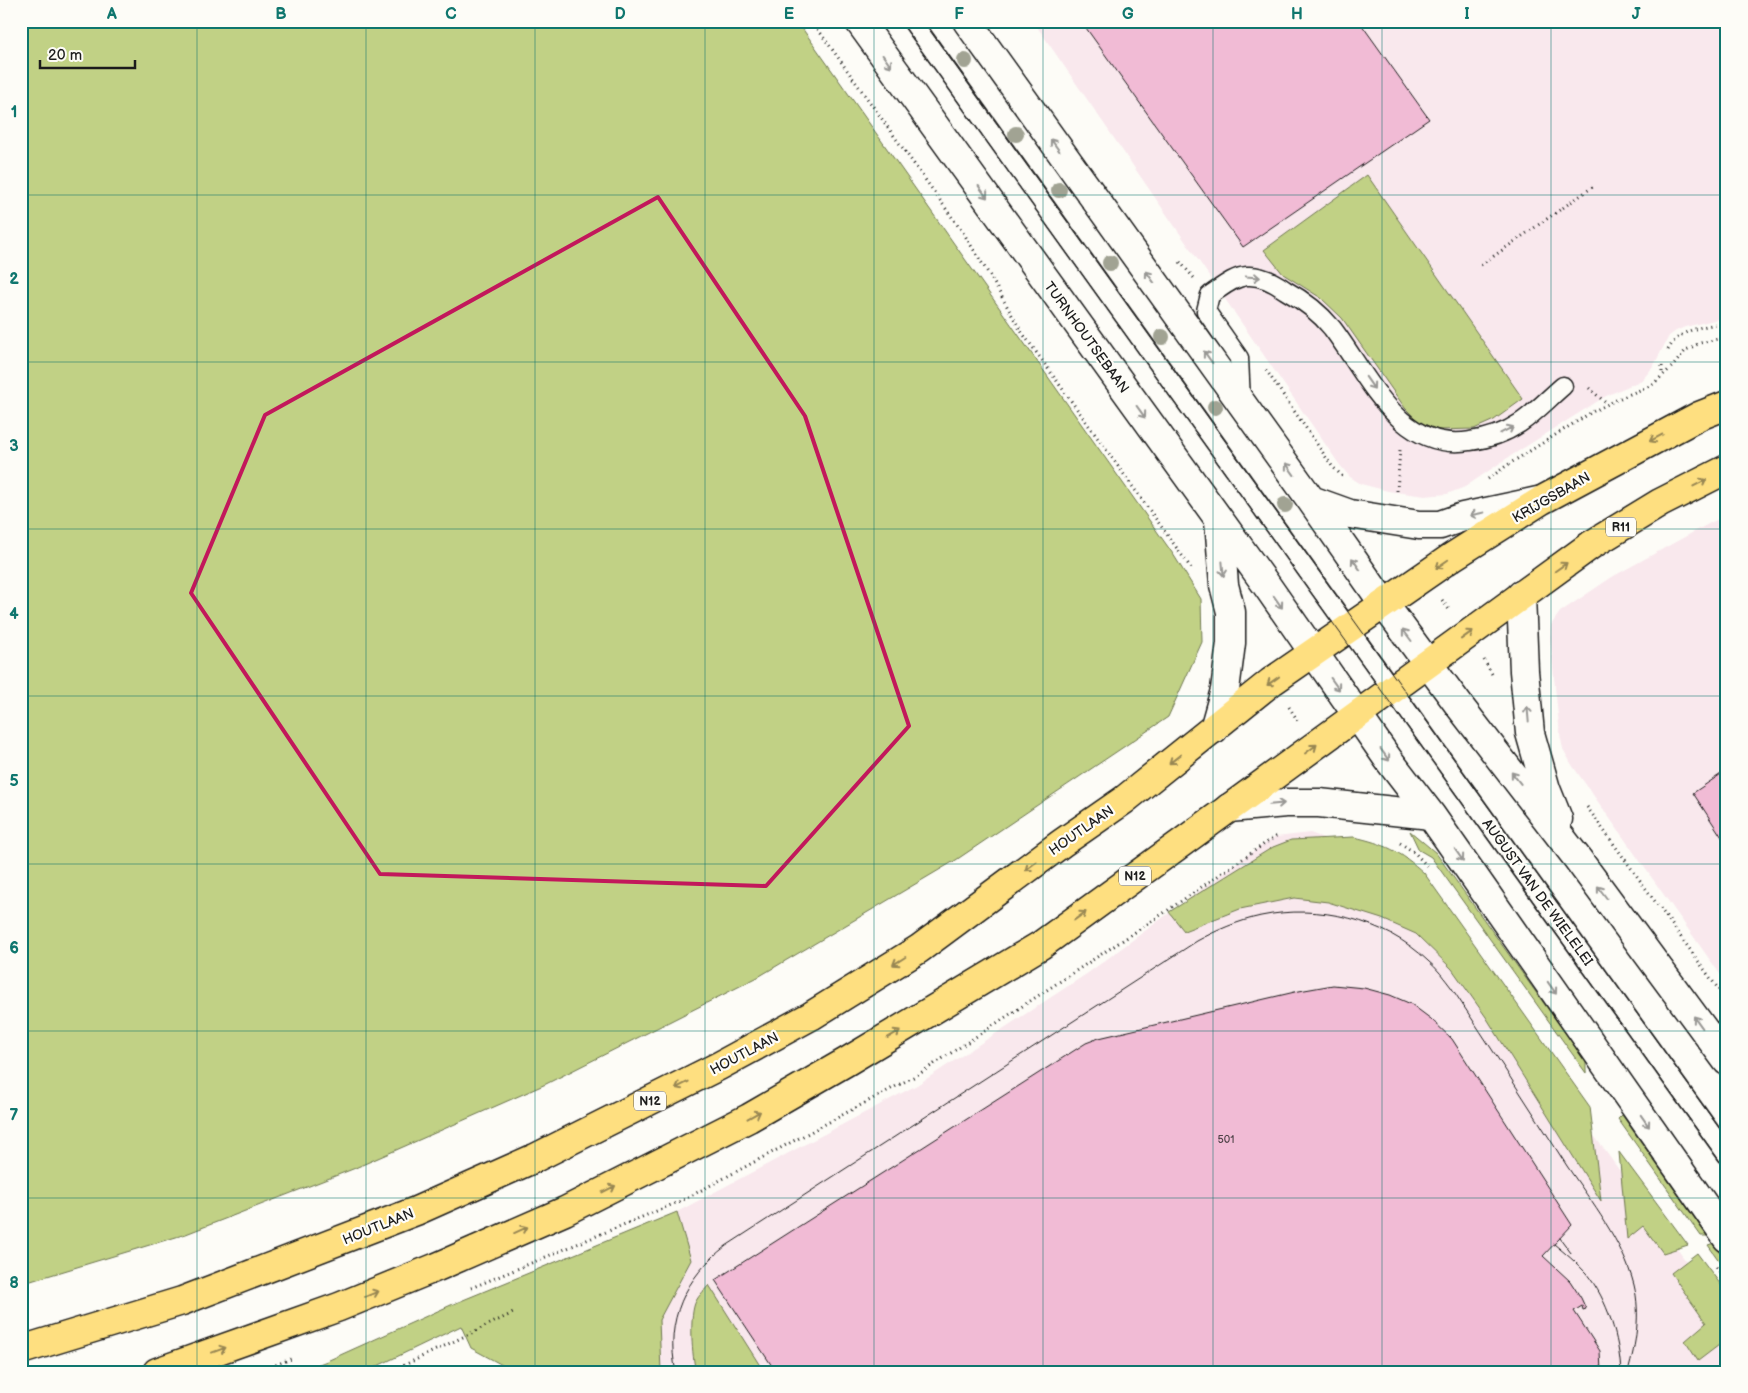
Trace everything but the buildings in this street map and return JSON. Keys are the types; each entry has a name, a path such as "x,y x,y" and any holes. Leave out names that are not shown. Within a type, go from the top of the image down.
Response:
{"main road":[{"name":"TURNHOUTSEBAAN","path":"859,21 1430,815"},
{"path":"967,21 1384,604 1577,858 1727,1062"},
{"name":"KRIJGSBAAN","path":"1384,604 1542,500 1699,416 1727,405"},
{"name":"R11","path":"1428,663 1592,545 1645,512 1727,470"},
{"path":"1311,500 1350,514 1420,525 1440,525 1463,517 1542,500"},
{"path":"1214,729 1225,690 1231,643 1231,612 1224,585 1219,520"},
{"path":"1521,595 1524,671 1530,733 1546,790 1577,858"},
{"name":"HOUTLAAN","path":"21,1350 182,1301 407,1214 535,1158 719,1066 811,1016 919,949 1062,843 1124,800 1271,682 1384,604"},
{"name":"N12","path":"157,1372 339,1307 437,1267 565,1211 749,1118 887,1038 1041,945 1428,663"},
{"path":"1229,808 1319,802 1430,815 1727,1238"}],"lane":[{"path":"912,21 1349,628"},
{"path":"1241,403 1239,358 1206,311 1210,295 1232,280 1246,276 1262,277 1294,295 1317,312 1331,328 1380,397 1398,418 1413,430 1437,440 1459,443 1484,439 1502,433 1521,422 1563,386"},
{"name":"AUGUST VAN DE WIELELEI","path":"1349,628 1727,1155"}],"path":[{"path":"812,21 964,234 1021,331 1193,571"},
{"path":"1480,265 1594,186"},
{"path":"1668,350 1678,336 1686,331 1727,322"},
{"path":"1481,485 1509,464 1592,412 1618,398 1652,386 1679,360 1686,350 1700,343 1727,337"},
{"path":"1263,365 1332,466 1350,484"},
{"path":"1662,366 1662,376"},
{"path":"1397,494 1399,452 1413,430"},
{"path":"1425,576 1493,674"},
{"path":"1584,803 1727,1000"},
{"path":"390,1372 513,1313"}],"highlighted area":[{"path":"658,197 805,416 909,726 766,886 380,874 191,593 265,415"}],"shaded area":[{"path":"1033,21 1727,21 1727,317 1676,331 1669,336 1653,367 1642,380 1606,396 1465,487 1447,494 1425,496 1388,491 1361,484 1350,477 1339,464"},
{"path":"1727,515 1727,984 1572,765 1563,749 1550,638 1551,625 1560,612 1612,577"},
{"path":"1310,833 1394,863 1727,1317 1727,1372 515,1372 451,1305 677,1212 917,1085 1088,973 1249,854 1276,837"}],"green space":[{"path":"21,21 797,21 1173,554 1201,599 1202,642 1168,717 956,860 758,977 546,1084 353,1169 186,1234 21,1284"},
{"path":"1367,175 1523,399 1494,420 1474,429 1438,430 1419,422 1405,408 1342,318 1321,298 1283,274 1264,250"},
{"path":"1410,831 1436,853 1586,1062 1586,1073 1431,857 1419,850"},
{"path":"1354,837 1375,842 1392,849 1424,873 1590,1107 1601,1201 1486,1017 1452,969 1416,934 1382,919 1328,902 1294,898 1240,909 1184,931 1169,912 1273,847 1291,840"},
{"path":"1622,1115 1707,1236 1701,1236 1618,1119"},
{"path":"1619,1152 1688,1245 1663,1253 1643,1226 1627,1239"},
{"path":"677,1212 691,1260 659,1320 661,1372 515,1372 471,1348 461,1326 365,1372 298,1372 327,1361 451,1305"},
{"path":"1714,1243 1727,1261 1727,1272 1708,1245"},
{"path":"1697,1253 1727,1293 1727,1339 1698,1361 1685,1341 1706,1323 1671,1273"},
{"path":"709,1285 764,1372 696,1372 692,1346 692,1315 696,1301"}],"tram line":[{"path":"900,21 1727,1171"},
{"path":"923,21 1727,1139"},
{"path":"676,1372 673,1335 682,1301 689,1286 700,1271 726,1246 1197,941 1228,926 1252,918 1305,912 1350,918 1392,935 1411,947 1431,964 1451,987 1606,1223 1622,1253 1634,1285 1637,1307 1635,1340 1628,1372"},
{"path":"1560,1238 1571,1253"},
{"path":"1554,1244 1586,1273 1600,1295 1615,1333 1621,1372"}]}
